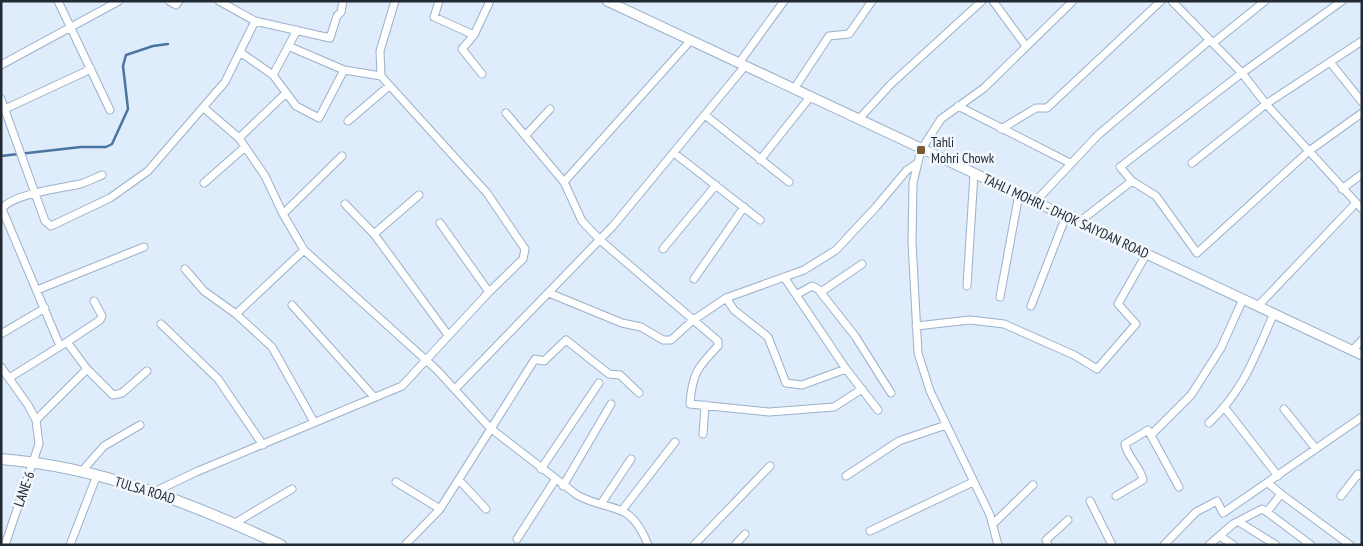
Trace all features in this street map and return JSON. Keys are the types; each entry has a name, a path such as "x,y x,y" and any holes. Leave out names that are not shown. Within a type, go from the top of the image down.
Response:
{"main road":[{"name":"TULSA ROAD","path":"1,459 33,462 82,471 156,491 235,523 282,545"}],"street":[{"path":"58,1 110,110"},
{"path":"1,65 119,1"},
{"path":"169,1 176,5 179,1"},
{"path":"219,1 255,21 330,38 337,16 341,12 342,1"},
{"path":"156,491 402,386 427,361 448,335 523,259 525,249 487,193 381,76 380,51 395,1"},
{"path":"439,1 434,17 474,35"},
{"path":"482,74 462,49 474,35 490,1"},
{"name":"TAHLI MOHRI - DHOK SAIYDAN ROAD","path":"607,1 921,150 1147,253 1362,355"},
{"path":"455,389 600,240 674,153 705,115 742,64 784,1"},
{"path":"794,89 829,36 849,34 872,1"},
{"path":"859,119 891,84 982,1"},
{"path":"993,1 1026,46"},
{"path":"998,545 993,524 930,391 918,353 912,242 912,192 921,150 941,119 984,88 1073,1"},
{"path":"1001,129 1036,108 1047,108 1161,1"},
{"path":"1172,1 1242,73 1266,104 1355,204 1362,209"},
{"path":"1036,202 1070,163 1098,135 1211,42 1265,1"},
{"path":"1342,1 1242,73 1120,167 1132,181 1156,196 1197,252 1308,151 1362,113"},
{"path":"1,99 45,221 51,226 110,198 148,171 204,108 229,76 255,21"},
{"path":"273,75 297,30"},
{"path":"564,182 621,121 691,40"},
{"path":"1192,163 1266,104 1362,41"},
{"path":"288,46 344,70 381,76"},
{"path":"240,52 273,75 296,106 319,118 344,70"},
{"path":"1330,62 1362,102"},
{"path":"5,109 90,69"},
{"path":"348,121 389,86"},
{"path":"239,138 286,93"},
{"path":"760,160 810,97"},
{"path":"958,106 1070,163"},
{"path":"204,108 239,138 245,146 265,176 283,214 304,250 427,361 490,428 563,486 590,502 623,509 635,519 648,545"},
{"path":"526,135 550,109"},
{"path":"506,113 564,182 582,220 600,240 692,321 718,341 718,346 692,380 690,404 769,412 841,404 862,389"},
{"path":"705,115 789,182"},
{"path":"204,183 245,146"},
{"path":"674,153 760,220"},
{"path":"283,214 342,156"},
{"path":"549,293 622,323 641,327 663,340 672,340 692,321 726,298 804,270 836,250 907,170 918,163"},
{"path":"967,286 974,174"},
{"path":"1342,189 1362,174"},
{"path":"102,175 81,184 36,194 12,202 2,210 44,308 63,344 109,393 117,396 147,372"},
{"path":"1079,222 1132,181"},
{"path":"663,249 716,185"},
{"path":"1000,297 1019,194"},
{"path":"374,234 419,195"},
{"path":"344,204 374,234 448,335"},
{"path":"1258,306 1355,204"},
{"path":"694,279 744,207"},
{"path":"1031,306 1066,216"},
{"path":"440,223 489,292"},
{"path":"37,290 144,247"},
{"path":"236,314 304,250"},
{"path":"916,326 970,320 1004,324 1074,355 1097,369 1136,324 1118,304 1147,253"},
{"path":"821,292 862,264"},
{"path":"185,269 204,291 236,314 272,347 314,422"},
{"path":"784,277 846,369 878,410"},
{"path":"796,295 812,286 821,292 855,336 892,393"},
{"path":"726,298 734,310 768,337 786,383 802,385 846,369"},
{"path":"1152,434 1191,395 1221,348 1243,299"},
{"path":"9,378 100,320 102,316 94,301"},
{"path":"292,305 374,397"},
{"path":"1,334 44,308"},
{"path":"1209,423 1225,408 1239,390 1274,314"},
{"path":"161,324 218,379 262,445"},
{"path":"406,544 440,509 535,360 544,360 566,340 609,374 620,375 639,393"},
{"path":"1352,351 1362,340"},
{"path":"1,367 36,420 87,369"},
{"path":"541,469 599,383"},
{"path":"563,486 611,404"},
{"path":"703,434 705,405"},
{"path":"1225,408 1278,476"},
{"path":"1284,409 1316,449"},
{"path":"1164,545 1196,512 1217,501 1223,513 1362,417"},
{"name":"LANE-6","path":"5,545 39,444 36,420"},
{"path":"82,471 104,446 140,425"},
{"path":"846,476 899,441 946,425"},
{"path":"1116,496 1143,480 1141,471 1126,450 1125,444 1148,430 1152,434 1179,487"},
{"path":"623,509 675,442"},
{"path":"601,504 631,459"},
{"path":"694,545 770,466"},
{"path":"1341,496 1358,474 1362,476"},
{"path":"72,544 97,475"},
{"path":"459,480 486,509"},
{"path":"517,539 555,480"},
{"path":"396,482 440,509"},
{"path":"870,531 973,482"},
{"path":"1268,483 1350,545"},
{"path":"993,524 1033,486"},
{"path":"235,523 292,488"},
{"path":"1267,512 1281,494"},
{"path":"1090,501 1112,545"},
{"path":"1209,545 1239,522 1262,509 1311,545"},
{"path":"1048,545 1046,540 1068,520"},
{"path":"1239,522 1276,545"},
{"path":"736,544 745,534"},
{"path":"1220,536 1233,545"},
{"path":"1296,545 1302,538"}],"waterway":[{"path":"1,156 81,147 106,147 112,144 128,109 123,66 126,55 153,46 168,44"}],"place":[{"name":"Tahli Mohri Chowk","path":"921,150"}]}
